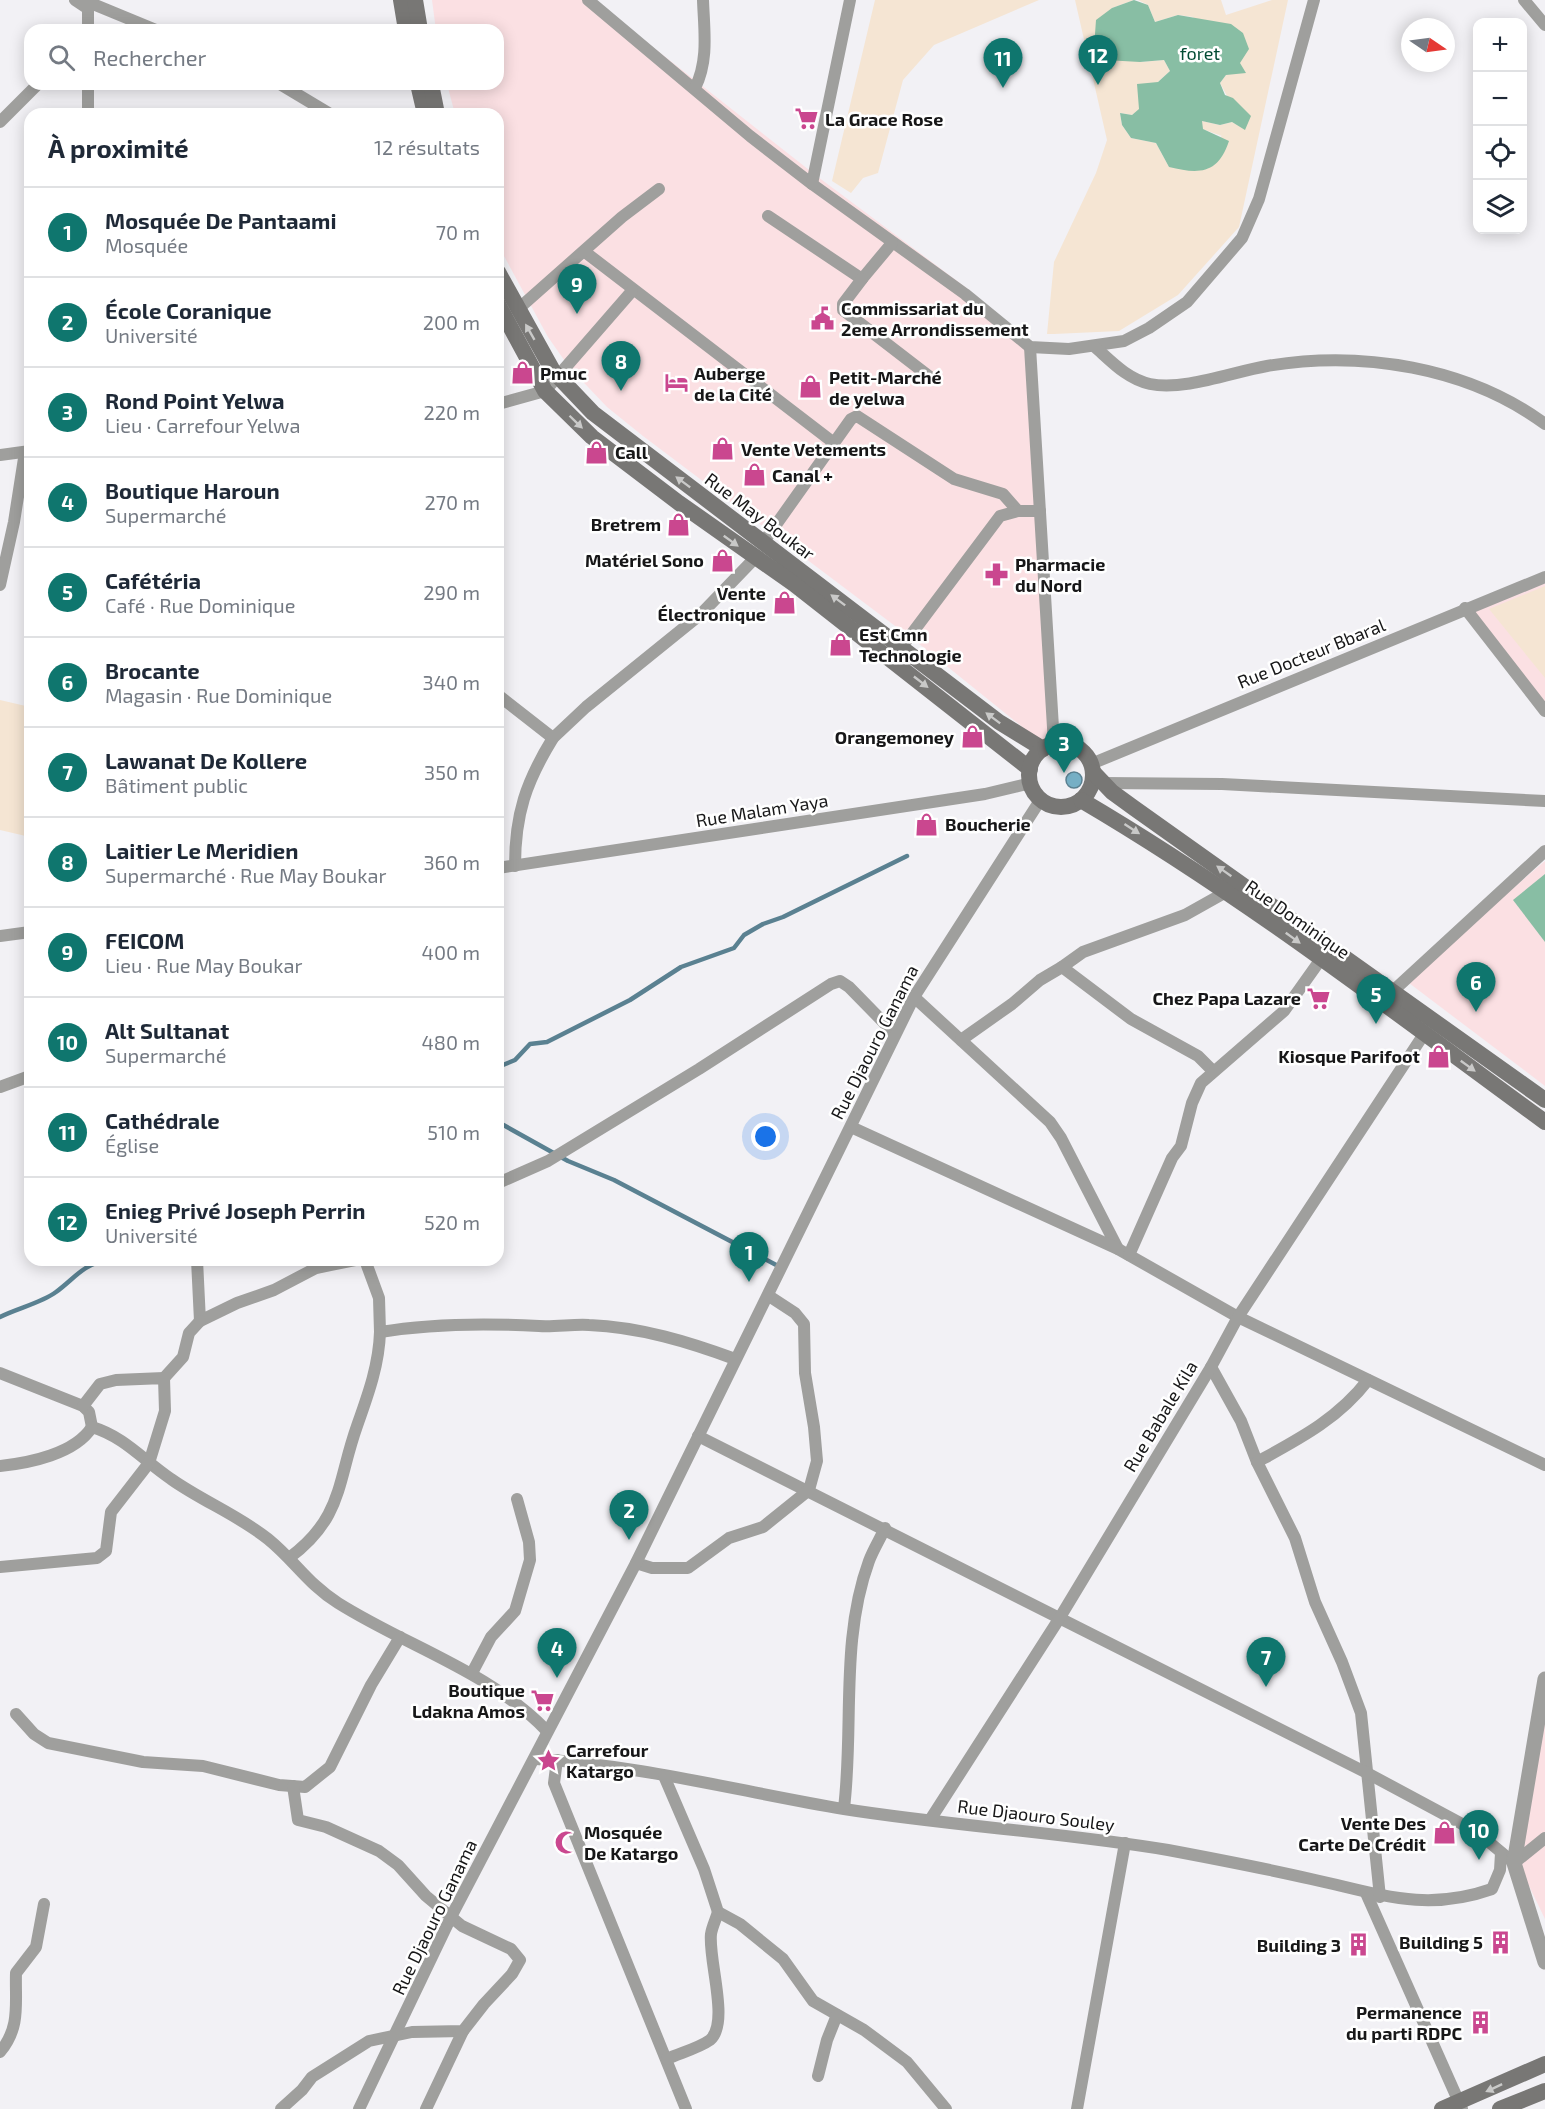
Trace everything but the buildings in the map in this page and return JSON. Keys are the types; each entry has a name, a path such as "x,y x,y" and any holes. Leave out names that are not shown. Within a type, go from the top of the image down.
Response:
{"main road":[{"path":"401,0 405,24"},
{"path":"415,0 419,24"},
{"path":"419,90 424,108"},
{"path":"431,90 436,108"},
{"name":"Rue May Boukar","path":"504,284 517,310 559,376 593,413 999,722 1048,746"},
{"name":"Rue May Boukar","path":"504,315 545,391 600,443 755,558 794,584 1030,776"},
{"path":"1048,746 1077,747 1096,773 1090,788 1081,800 1060,807 1041,799 1030,776 1048,746"},
{"name":"Rue Dominique","path":"1096,773 1134,808 1393,991 1420,1024 1545,1122"},
{"name":"Rue Dominique","path":"1081,800 1125,824 1420,1024 1545,1100"},
{"path":"1442,2109 1461,2106 1545,2064"},
{"path":"1500,2109 1545,2091"},
{"path":"1528,2098 1545,2102"}],"street":[{"path":"75,0 140,24"},
{"path":"588,0 750,136 892,243 965,294 1030,347 1069,349 1124,341 1177,311 1242,238 1256,208 1314,0"},
{"path":"695,88 703,72 705,56 703,0"},
{"path":"812,184 850,0"},
{"path":"1524,0 1545,26"},
{"path":"87,24 88,4"},
{"path":"0,122 32,90"},
{"path":"88,90 88,108"},
{"path":"290,90 320,108"},
{"path":"517,310 622,217 659,189"},
{"path":"768,216 862,279"},
{"path":"892,243 843,304 843,310 930,377"},
{"path":"585,252 632,291 834,443"},
{"path":"504,402 545,391 632,291"},
{"path":"1094,346 1129,376 1154,384 1179,384 1266,366 1305,362 1365,362 1447,374 1494,393 1545,424"},
{"path":"1030,347 1040,511 1048,746"},
{"path":"763,543 851,419 857,416 954,479 1003,494 1018,511"},
{"path":"0,455 24,452"},
{"path":"0,585 24,474"},
{"path":"901,648 1000,516 1018,511 1040,511"},
{"path":"515,866 518,811 533,771 553,738 586,707 701,614 755,558"},
{"name":"Rue Docteur Bbaral","path":"1096,773 1465,608 1545,577"},
{"path":"1465,608 1545,711"},
{"path":"504,700 553,738"},
{"path":"1096,773 1222,784 1545,801"},
{"name":"Rue Malam Yaya","path":"504,867 985,794 1030,776"},
{"name":"Rue Djaouro Ganama","path":"359,2109 452,1915 536,1759 548,1731 636,1563 914,997 1041,799"},
{"path":"1393,991 1545,851"},
{"path":"961,1040 1040,980 1083,952 1185,915 1226,892"},
{"path":"0,936 24,933"},
{"path":"1130,1255 1170,1164 1181,1146 1201,1083 1284,1011 1321,959"},
{"path":"1062,967 1131,1019 1198,1056 1213,1071"},
{"path":"504,1180 548,1161 699,1069 831,984 840,981 849,987 895,1034"},
{"path":"914,997 1050,1122 1062,1138 1118,1249"},
{"name":"Rue Babale Kila","path":"930,1820 1059,1619 1238,1317 1420,1024"},
{"path":"0,1087 24,1078"},
{"path":"851,1126 1118,1249 1238,1317 1545,1465"},
{"path":"197,1266 200,1321"},
{"path":"0,1567 102,1555 105,1551 111,1512 149,1463 165,1411 164,1378 183,1357 189,1333 200,1321 237,1303 274,1290 316,1268 326,1266"},
{"path":"288,1558 302,1548 326,1520 340,1493 378,1363 379,1298 367,1266"},
{"path":"636,1563 652,1568 688,1568 729,1538 763,1527 809,1490 817,1461 805,1373 804,1324 795,1313 769,1296"},
{"path":"380,1332 421,1325 468,1323 555,1326 589,1324 650,1333 692,1343 735,1359"},
{"path":"1210,1367 1241,1421 1257,1462 1295,1538 1315,1602 1361,1713 1380,1897"},
{"path":"0,1373 82,1406 89,1412 92,1427"},
{"path":"82,1406 100,1384 116,1380 164,1378"},
{"path":"1257,1462 1315,1431 1349,1404 1368,1380"},
{"path":"92,1427 122,1439 149,1463 267,1538 311,1585 400,1637 472,1673 525,1707 548,1731"},
{"path":"0,1466 28,1463 53,1455 92,1427"},
{"path":"698,1436 885,1528 1059,1619 1367,1773 1478,1832 1514,1863"},
{"path":"472,1673 491,1637 515,1611 530,1560 529,1542 517,1499"},
{"path":"844,1808 849,1760 847,1714 855,1623 869,1561 885,1528"},
{"path":"16,1714 34,1734 48,1743 143,1762 203,1766 305,1787 318,1779 330,1767 375,1677 400,1637"},
{"path":"1545,1679 1514,1863 1545,1962"},
{"name":"Rue Djaouro Souley","path":"536,1759 664,1776 844,1808 1125,1843 1233,1862 1335,1884 1380,1897 1465,1899 1492,1889 1500,1870 1501,1853"},
{"path":"556,1760 554,1783 686,2109"},
{"path":"664,1776 704,1869 718,1912 711,1933 712,1970 720,2018 717,2031 710,2040 667,2059"},
{"path":"293,1786 298,1820 326,1827 379,1851 399,1865 426,1896 468,1930 511,1949 520,1958 512,1974 463,2031 426,2109"},
{"path":"1514,1863 1545,1838"},
{"path":"1077,2109 1125,1843"},
{"path":"1366,1893 1461,2106"},
{"path":"0,2052 15,2025 18,2002 16,1973 36,1947 44,1904"},
{"path":"718,1912 740,1924 783,1959 813,2001 864,2030 907,2062 946,2109"},
{"path":"818,2076 826,2040 837,2015"},
{"path":"281,2109 324,2067 364,2043 379,2037 439,2030 463,2031"}],"shaded area":[{"name":"Petit-Marché de yelwa","path":"432,0 593,0 818,177 968,289 1031,346 1054,737 1041,742 923,647 643,436 607,407 569,367 548,337 504,256 504,108 453,108 449,90 504,90 504,24 435,24"},
{"path":"875,0 1039,0 934,45 903,80 878,173 863,178 851,193 832,181"},
{"path":"1075,0 1134,0 1112,8 1140,62 1164,60 1170,71 1158,82 1139,110 1132,115 1120,113 1122,125 1131,138 1156,143 1169,167 1222,136 1202,129 1202,121 1220,125 1232,122 1245,129 1220,83 1226,75 1193,17 1178,15 1155,22 1148,5 1138,0 1221,0 1226,15 1272,0 1288,0 1239,227 1178,295 1119,331 1047,334 1054,262 1096,173 1107,140"},
{"path":"1545,579 1545,703 1472,609"},
{"path":"1545,586 1545,678 1489,609"},
{"path":"0,700 24,706 24,836 0,830"},
{"path":"1545,861 1545,1086 1405,980"},
{"path":"1545,1679 1545,1919 1519,1865"}],"green space":[{"name":"foret","path":"1134,0 1148,5 1155,22 1178,15 1231,24 1243,33 1249,49 1240,63 1246,73 1226,75 1220,83 1225,95 1233,98 1251,116 1245,130 1232,122 1220,125 1202,121 1203,129 1229,141 1219,160 1213,166 1198,171 1169,167 1156,143 1131,138 1122,125 1120,113 1132,115 1139,109 1137,84 1158,82 1170,71 1164,60 1140,62 1105,60 1094,48 1096,20 1112,8"},
{"path":"1545,874 1545,942 1513,900"}],"water":[{"path":"1071,772 1077,772 1082,780 1080,786 1071,788 1066,783 1066,777"}],"waterway":[{"path":"504,1065 515,1060 530,1044 547,1042 630,1000 681,967 734,948 744,935 763,924 783,917 907,856"},
{"path":"504,1125 568,1161 614,1180 780,1267"},
{"path":"0,1317 50,1296 89,1266"}],"place":[{"name":"Enieg Privé Joseph Perrin","path":"1098,85"},
{"name":"Cathédrale","path":"1003,88"},
{"name":"La Grace Rose","path":"807,119"},
{"name":"FEICOM","path":"577,314"},
{"name":"Commissariat du 2eme Arrondissement","path":"823,318"},
{"name":"Pmuc","path":"522,373"},
{"name":"Auberge de la Cité","path":"676,383"},
{"name":"Petit-Marché de yelwa","path":"811,387"},
{"name":"Laitier Le Meridien","path":"621,391"},
{"name":"Vente Vetements","path":"723,449"},
{"name":"Call","path":"597,452"},
{"name":"Canal +","path":"754,475"},
{"name":"Bretrem","path":"679,524"},
{"name":"Matériel Sono","path":"722,560"},
{"name":"Pharmacie du Nord","path":"997,574"},
{"name":"Vente Électronique","path":"784,603"},
{"name":"Est Cmn Technologie","path":"841,644"},
{"name":"Orangemoney","path":"972,737"},
{"name":"Rond Point Yelwa","path":"1064,773"},
{"name":"Boucherie","path":"927,824"},
{"name":"Chez Papa Lazare","path":"1319,998"},
{"name":"Brocante","path":"1476,1012"},
{"name":"Cafétéria","path":"1376,1024"},
{"name":"Kiosque Parifoot","path":"1438,1056"},
{"name":"Mosquée De Pantaami","path":"749,1282"},
{"name":"École Coranique","path":"629,1540"},
{"name":"Boutique Haroun","path":"557,1678"},
{"name":"Lawanat De Kollere","path":"1266,1687"},
{"name":"Boutique Ldakna Amos","path":"543,1700"},
{"name":"Carrefour Katargo","path":"548,1760"},
{"name":"Vente Des Carte De Crédit","path":"1444,1833"},
{"name":"Mosquée De Katargo","path":"566,1842"},
{"name":"Alt Sultanat","path":"1479,1860"},
{"name":"Building 5","path":"1501,1942"},
{"name":"Building 3","path":"1359,1945"},
{"name":"Permanence du parti RDPC","path":"1480,2022"}]}
